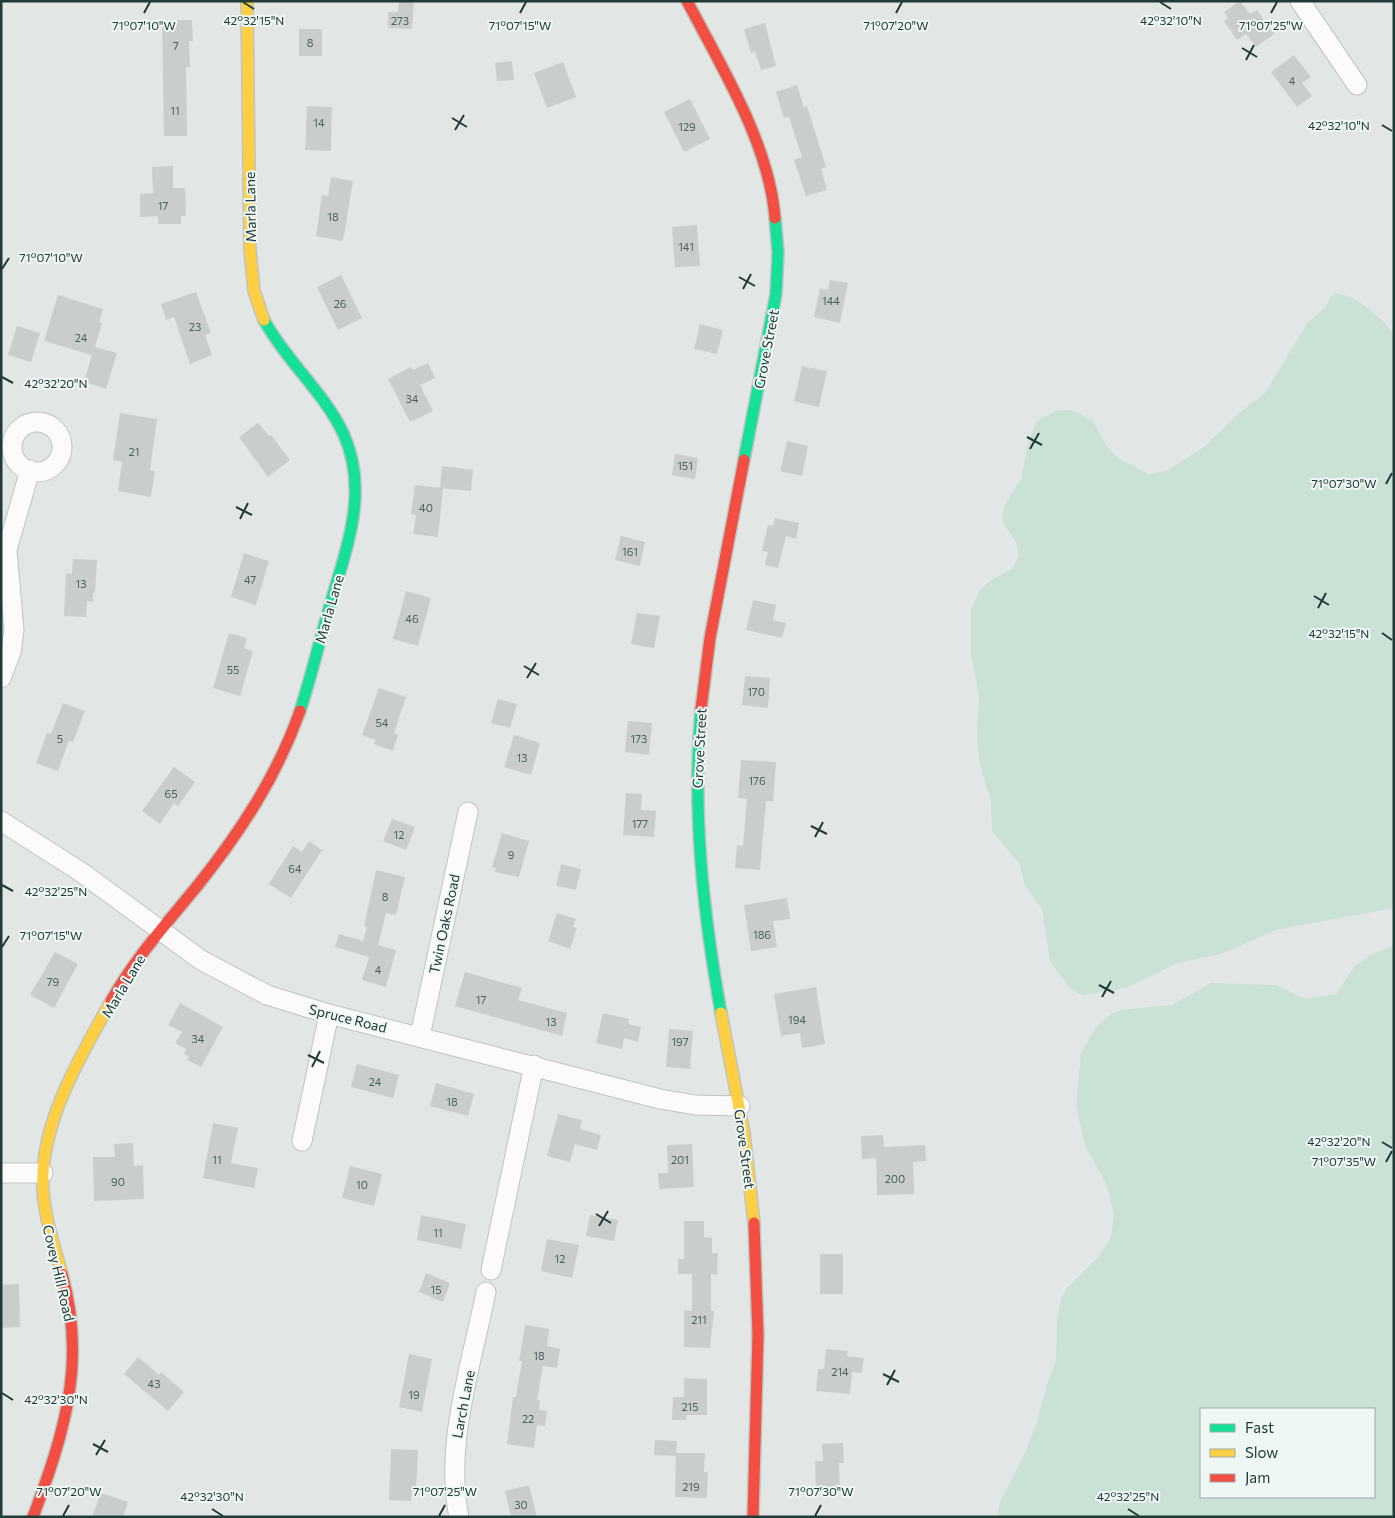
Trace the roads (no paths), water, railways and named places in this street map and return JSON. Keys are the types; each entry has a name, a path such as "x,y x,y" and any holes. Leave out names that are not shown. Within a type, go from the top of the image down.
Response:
{"street":[{"name":"Marla Lane","path":"44,1173 48,1138 70,1083 124,978 210,870 269,781 288,743 345,552 355,505 356,478 347,443 323,403 276,344 259,309 254,292 250,235 247,1"},
{"name":"Grove Street","path":"687,1 741,109 765,165 775,206 779,248 775,302 710,638 698,746 697,812 708,928 740,1106 754,1212 757,1286 752,1517"},
{"path":"1300,1 1357,85"},
{"path":"1,678 10,652 14,630 8,550 30,470"},
{"name":"Twin Oaks Road","path":"420,1036 468,812"},
{"name":"Spruce Road","path":"1,821 52,852 214,968 280,1000 674,1102 702,1106 740,1106"},
{"path":"302,1141 329,1014"},
{"path":"491,1270 534,1065"},
{"path":"1,1173 44,1173"},
{"name":"Covey Hill Road","path":"33,1517 62,1430 71,1396 74,1371 72,1318 46,1214 44,1173"},
{"name":"Larch Lane","path":"459,1517 453,1476 455,1447 486,1292"}]}
